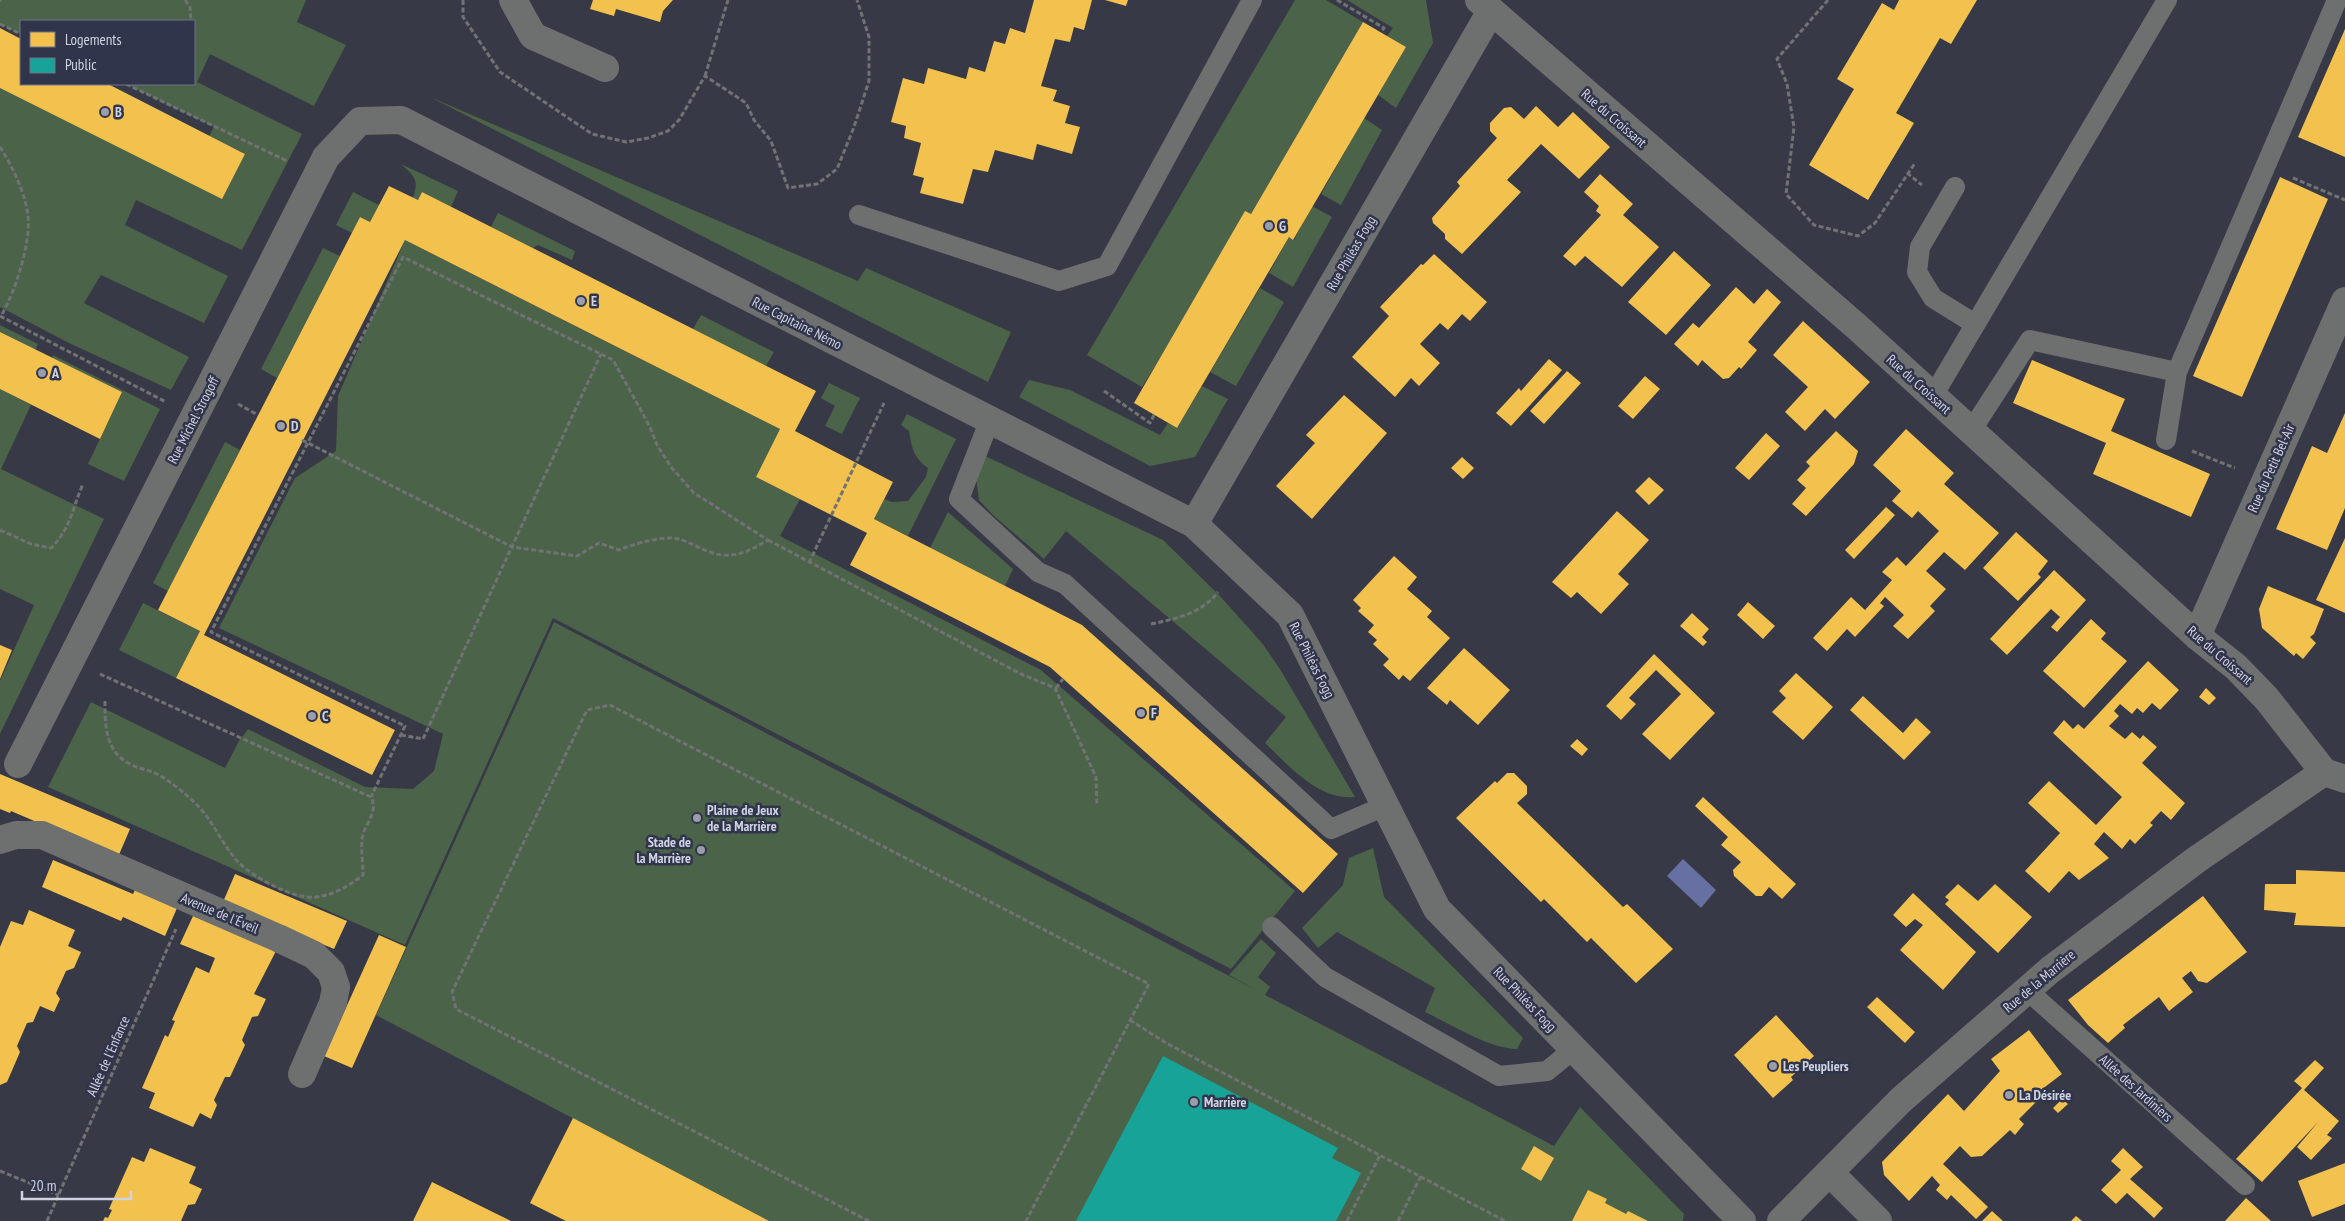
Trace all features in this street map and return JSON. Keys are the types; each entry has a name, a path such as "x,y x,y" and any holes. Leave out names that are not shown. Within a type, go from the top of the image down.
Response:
{"street":[{"path":"513,0 534,36 605,68"},
{"name":"Rue du Croissant","path":"1485,5 1856,326 2198,636 2236,666 2268,699 2334,775"},
{"name":"Rue Philéas Fogg","path":"1485,5 1194,524 1290,615 1437,909 1742,1221"},
{"name":"Rue Capitaine Némo","path":"401,120 989,422 1194,524"},
{"name":"Rue Michel Strogoff","path":"18,764 326,157 360,121 401,120"},
{"name":"Rue du Petit Bel-Air","path":"2198,636 2345,301"},
{"name":"Rue de la Marrière","path":"1781,1221 1901,1100 2050,970 2196,860 2334,775"},
{"name":"Avenue de l'Éveil","path":"0,840 16,835 42,836 314,955 331,972 336,987 333,1003 302,1074"},
{"path":"1830,1173 1878,1221"}],"lane":[{"path":"859,215 1059,281 1107,266 1252,0"},
{"path":"1933,396 2167,0"},
{"path":"2166,440 2177,372 2337,0"},
{"path":"1955,187 1920,246 1917,272 1933,298 1975,324"},
{"path":"1971,431 2030,340 2177,372"},
{"path":"989,422 959,499 1038,572 1064,584 1116,630 1331,829 1385,806"},
{"path":"1272,927 1325,977 1499,1076 1547,1071 1574,1049"},
{"name":"Allée des Jardiniers","path":"2026,990 2245,1185"}],"path":[{"path":"185,0 190,7 191,20"},
{"path":"463,0 463,17 500,72 592,134 626,142 648,138 668,131 679,120 705,76 728,0"},
{"path":"705,76 746,102 754,120 771,141 788,188 817,184 837,169 869,81 869,37 857,0"},
{"path":"1337,0 1384,28 1381,32"},
{"path":"1828,0 1777,59 1787,84 1794,127 1786,194 1814,225 1858,236 1875,223 1915,163"},
{"path":"0,24 20,34"},
{"path":"128,85 317,176"},
{"path":"0,147 10,164 28,216 23,259 9,302 1,316 195,417"},
{"path":"2265,166 2345,200"},
{"path":"371,797 405,726 211,632 404,257 613,360 649,425 657,445 671,467 694,493 768,540 809,563 1022,674 1055,688 1096,777 1097,805"},
{"path":"401,735 422,740 601,354"},
{"path":"1104,391 1150,423 1154,415"},
{"path":"809,563 887,396"},
{"path":"302,440 512,547 577,556 599,543 619,550 636,544 670,538 690,542 707,552 732,556 748,552 768,540"},
{"path":"2166,440 2265,481"},
{"path":"0,530 31,544 51,548 62,536 72,518 84,484"},
{"path":"1116,630 1179,618 1210,602 1238,566"},
{"path":"70,660 371,797 374,803 372,817 362,838 363,875 345,888 315,898 295,894 262,880 238,862 201,808 183,792 156,773 132,765 115,755 105,726 105,701"},
{"path":"1055,688 1063,679"},
{"path":"869,1221 456,1009 452,992 587,710 610,705 1149,984 1026,1221"},
{"name":"Allée de l'Enfance","path":"47,1221 189,899"},
{"path":"1130,1020 1166,1043 1505,1221"},
{"path":"1347,1221 1380,1155"},
{"path":"0,1171 59,1195"},
{"path":"1398,1221 1421,1176"}],"green space":[{"path":"0,0 306,0 297,22 346,45 314,106 210,54 197,82 302,134 242,250 136,200 125,225 228,276 204,323 101,275 84,303 189,357 171,390 69,343 0,307 0,88 222,198 244,153 209,136 214,127 128,85 195,85 195,20 20,20 20,34 0,24"},
{"path":"1295,0 1326,0 1363,22 1251,214 1142,387 1087,355"},
{"path":"1347,0 1426,0 1433,43 1396,108 1378,95 1406,47 1387,36 1393,28"},
{"path":"430,97 858,281 866,268 1011,332 988,382"},
{"path":"1364,118 1382,130 1341,205 1321,194"},
{"path":"401,164 458,191 451,207 422,192 418,200 413,198 416,182 410,172"},
{"path":"353,192 379,205 370,222 360,217 352,233 336,225"},
{"path":"1312,206 1332,217 1293,287 1269,273 1289,237 1294,240"},
{"path":"498,213 575,251 572,260 538,245 533,248 491,227"},
{"path":"405,240 780,429 756,477 800,499 780,536 1041,670 1295,891 1231,969 553,618 405,945 48,787 91,702 225,768 239,741 248,729 365,787 413,789 434,771 443,734 219,628 295,478 336,451 338,396"},
{"path":"323,248 340,256 277,378 261,369"},
{"path":"1260,288 1284,302 1236,386 1210,372"},
{"path":"701,315 774,352 766,366 693,329"},
{"path":"0,325 38,344 35,350 0,332"},
{"path":"53,355 160,409 124,481 88,464 122,392 52,358"},
{"path":"1029,380 1070,390 1160,435 1168,423 1177,428 1202,386 1228,399 1195,457 1150,466 1019,397"},
{"path":"829,383 860,398 842,434 825,426 835,406 821,398"},
{"path":"0,389 31,405 1,469 104,519 0,734 0,681 34,605 0,589"},
{"path":"907,414 956,439 908,536 874,519 884,499 892,502 908,501 926,477 928,468 916,456 909,431 901,425"},
{"path":"225,442 240,450 168,591 153,583"},
{"path":"985,456 1163,540 1219,595 1262,643 1280,669 1355,797 1342,797 1317,788 1284,762 1265,743 1286,717 1066,531 1044,559 994,516 979,500 976,477"},
{"path":"948,512 1013,569 1005,586 930,548"},
{"path":"143,603 200,631 176,678 119,650"},
{"name":"Plaine de Jeux de la Marrière","path":"554,622 1256,990 1229,975 1261,939 1276,953 1258,977 1270,987 1265,995 1554,1146 1580,1107 1684,1214 1683,1221 769,1221 376,1015"},
{"path":"1373,848 1384,897 1523,1038 1517,1049 1495,1045 1425,1012 1435,988 1337,932 1318,948 1302,928 1343,885 1349,858"}],"water":[{"path":"1683,859 1716,890 1701,908 1667,876"}],"building: Logements":[{"path":"593,0 673,0 663,11 660,22 616,9 614,16 590,9"},
{"path":"1034,0 1092,0 1084,30 1074,27 1070,42 1055,39 1041,86 1057,90 1053,101 1070,106 1065,123 1080,127 1072,154 1037,144 1033,160 995,150 988,172 973,169 963,204 920,193 924,178 913,175 921,143 904,138 906,126 891,122 903,78 924,84 928,68 966,79 969,67 985,72 994,41 1005,44 1010,28 1025,33"},
{"path":"1105,0 1128,0 1126,6"},
{"path":"1899,0 1977,0 1951,44 1940,38 1896,113 1914,123 1868,200 1809,165 1854,89 1837,79 1882,3 1894,10"},
{"name":"G","path":"1363,22 1406,47 1293,240 1289,237 1177,428 1134,403 1245,211 1251,214"},
{"name":"B","path":"0,28 20,38 20,85 110,85 245,154 222,199 0,88"},
{"path":"2345,29 2345,157 2298,137"},
{"path":"1536,106 1558,127 1573,112 1610,147 1579,179 1541,144 1507,180 1521,192 1462,254 1445,239 1445,234 1433,223 1432,218 1460,186 1457,182 1497,138 1490,131 1490,123 1504,108 1511,107 1524,119"},
{"path":"1600,174 1633,204 1623,215 1659,247 1622,287 1585,256 1575,266 1563,256 1601,215 1596,211 1599,206 1584,192"},
{"path":"2280,177 2328,199 2242,397 2193,376"},
{"path":"389,186 418,200 422,192 816,391 795,431 893,482 874,519 1082,625 1338,854 1303,893 1050,667 850,565 867,533 756,477 780,429 405,240 204,635 395,730 372,775 176,678 200,631 158,610 360,217 370,222"},
{"path":"1674,251 1711,285 1666,335 1628,302"},
{"path":"1434,254 1487,302 1470,321 1462,314 1448,330 1440,323 1420,344 1440,363 1419,386 1411,378 1395,397 1352,357 1389,316 1380,307 1421,264 1423,265"},
{"path":"1736,287 1754,304 1767,289 1781,302 1748,342 1757,350 1741,369 1739,367 1729,378 1723,379 1702,360 1698,366 1674,344 1693,323 1699,328"},
{"path":"1803,321 1870,382 1835,419 1825,409 1805,431 1785,412 1808,387 1773,355"},
{"name":"A","path":"0,332 122,392 100,439 0,389"},
{"path":"1549,359 1562,370 1511,426 1496,413 1519,388 1521,391"},
{"path":"2032,360 2125,399 2111,431 2210,474 2191,517 2093,474 2106,443 2013,403"},
{"path":"1567,371 1581,383 1544,424 1530,411"},
{"path":"1645,376 1660,389 1633,419 1618,406"},
{"path":"1344,395 1387,433 1312,519 1276,486 1315,443 1306,435"},
{"path":"2345,413 2345,508 2327,550 2276,529 2312,446 2327,453"},
{"path":"1906,429 1954,473 1944,484 1999,533 1965,570 1944,552 1926,571 1946,589 1930,606 1935,611 1908,639 1893,626 1904,615 1885,597 1880,603 1884,606 1855,637 1847,629 1827,651 1813,638 1851,597 1865,610 1892,580 1882,572 1897,557 1906,566 1939,531 1918,511 1912,518 1892,501 1901,491 1873,465"},
{"path":"1836,431 1858,451 1854,464 1806,516 1792,504 1806,488 1797,480 1810,466 1806,462"},
{"path":"1766,433 1780,446 1749,480 1735,468"},
{"path":"1462,457 1474,468 1463,479 1451,468"},
{"path":"1649,477 1664,490 1649,505 1635,491"},
{"path":"1886,507 1895,515 1854,559 1845,550"},
{"path":"1617,511 1649,540 1618,574 1629,584 1601,614 1577,592 1571,598 1552,582"},
{"path":"2016,532 2048,561 2038,574 2041,577 2018,601 1983,568"},
{"path":"2345,538 2345,613 2316,600"},
{"path":"1394,556 1417,577 1407,589 1432,611 1427,617 1450,638 1410,681 1403,675 1399,680 1383,665 1389,659 1373,644 1377,640 1368,632 1374,625 1358,611 1361,608 1353,600"},
{"path":"2054,570 2086,600 2057,632 2051,627 2060,617 2051,609 2007,655 1990,639"},
{"path":"2268,586 2324,609 2314,634 2310,637 2316,643 2303,659 2296,653 2294,656 2262,628 2259,609"},
{"path":"1748,602 1775,626 1763,639 1737,615"},
{"path":"1692,613 1709,629 1702,637 1707,642 1703,646 1680,626"},
{"path":"2091,619 2106,633 2101,639 2127,661 2084,708 2043,671"},
{"path":"0,645 12,650 0,679"},
{"path":"1464,648 1510,690 1478,725 1450,700 1447,705 1427,688"},
{"path":"1654,654 1715,713 1670,760 1642,734 1681,694 1656,670 1629,698 1636,704 1621,720 1606,706"},
{"path":"2148,661 2179,690 2160,710 2152,703 2143,713 2137,708 2132,714 2120,704 2114,711 2119,716 2109,726 2125,739 2132,732 2140,739 2143,735 2157,747 2142,763 2185,803 2171,820 2161,811 2150,823 2153,825 2135,844 2130,839 2122,849 2104,832 2094,844 2109,858 2079,880 2069,871 2049,893 2025,871 2060,833 2028,803 2049,781 2096,825 2122,797 2053,733 2064,720 2073,729 2078,724 2084,729"},
{"path":"1796,673 1833,707 1803,740 1772,712 1786,698 1779,691"},
{"path":"2206,688 2216,698 2209,705 2199,697"},
{"path":"1863,696 1903,733 1916,718 1931,732 1904,760 1850,710"},
{"path":"1577,739 1588,749 1582,756 1570,746"},
{"path":"1507,773 1514,773 1527,786 1527,794 1517,803 1623,907 1627,904 1673,949 1636,983 1591,938 1587,942 1544,899 1541,902 1456,818 1495,781 1497,783"},
{"path":"0,774 130,829 118,857 11,811 10,813 0,809"},
{"path":"1703,797 1796,884 1782,899 1769,887 1762,896 1756,896 1734,876 1733,870 1741,862 1721,845 1728,837 1695,806"},
{"path":"53,860 133,894 135,890 177,908 165,936 123,917 121,921 42,887"},
{"path":"2296,870 2345,872 2345,927 2294,925 2296,913 2264,910 2265,884 2296,884"},
{"path":"235,874 347,921 334,949 223,902"},
{"path":"1958,884 1978,901 1995,884 2032,917 1998,953 1945,904 1949,900 1945,897"},
{"path":"1913,893 1976,952 1943,990 1900,950 1923,925 1915,919 1906,927 1893,915"},
{"path":"2203,896 2247,952 2207,983 2198,981 2191,971 2182,978 2193,992 2169,1011 2159,997 2123,1025 2125,1028 2108,1043 2088,1025 2068,1000"},
{"path":"29,910 75,930 68,946 81,952 74,968 66,971 56,993 60,999 54,1012 40,1006 33,1022 27,1023 17,1046 20,1052 7,1082 0,1085 0,947 11,921 23,925"},
{"path":"193,916 276,951 254,994 266,999 258,1016 252,1017 242,1040 245,1045 230,1077 225,1077 214,1100 217,1105 211,1119 200,1113 193,1127 149,1108 155,1093 142,1088 165,1035 168,1037 175,1021 172,1020 196,967 209,973 215,958 180,944"},
{"path":"379,935 406,947 352,1068 324,1056"},
{"path":"1877,997 1915,1032 1905,1043 1867,1007"},
{"name":"Les Peupliers","path":"1776,1015 1814,1056 1791,1077 1793,1080 1773,1098 1734,1055"},
{"path":"2029,1030 2062,1074 2037,1093 2041,1097 2019,1119 2024,1124 2015,1135 2010,1130 1982,1156 1971,1157 1960,1146 1943,1164 1988,1207 1976,1219 1951,1195 1947,1200 1936,1190 1940,1185 1932,1176 1909,1201 1884,1175 1882,1162 1948,1094 1964,1111 2000,1071 1991,1059"},
{"path":"2315,1060 2324,1068 2304,1090 2339,1121 2327,1135 2332,1138 2311,1160 2297,1147 2319,1121 2262,1182 2236,1159 2302,1088 2294,1081"},
{"path":"2062,1099 2068,1104 2058,1113 2053,1108"},
{"path":"573,1118 769,1221 566,1221 530,1203"},
{"path":"1534,1146 1554,1158 1541,1181 1521,1169"},
{"path":"150,1148 196,1167 189,1183 202,1189 195,1204 188,1205 181,1221 103,1221 105,1217 108,1218 112,1210 109,1209 132,1157 144,1162"},
{"path":"2123,1148 2143,1167 2130,1179 2163,1208 2154,1218 2127,1193 2116,1204 2101,1190 2121,1170 2111,1161"},
{"path":"2345,1163 2345,1204 2312,1217 2298,1181"},
{"path":"432,1182 511,1221 413,1221"},
{"path":"1588,1190 1607,1199 1605,1203 1626,1214 1628,1211 1648,1221 1572,1221"},
{"path":"2246,1198 2271,1221 2225,1221"},
{"path":"1992,1211 2003,1221 1982,1221"},
{"path":"2076,1216 2082,1221 2071,1221"}],"building: Public":[{"name":"Marrière","path":"1163,1056 1338,1148 1332,1158 1361,1173 1336,1221 1076,1221"}],"place":[{"name":"B","path":"105,112"},
{"name":"G","path":"1269,226"},
{"name":"E","path":"581,301"},
{"name":"A","path":"42,373"},
{"name":"D","path":"281,426"},
{"name":"F","path":"1141,713"},
{"name":"C","path":"312,716"},
{"name":"Plaine de Jeux de la Marrière","path":"697,818"},
{"name":"Stade de la Marrière","path":"701,850"},
{"name":"Les Peupliers","path":"1773,1066"},
{"name":"La Désirée","path":"2009,1095"},
{"name":"Marrière","path":"1194,1102"}]}
